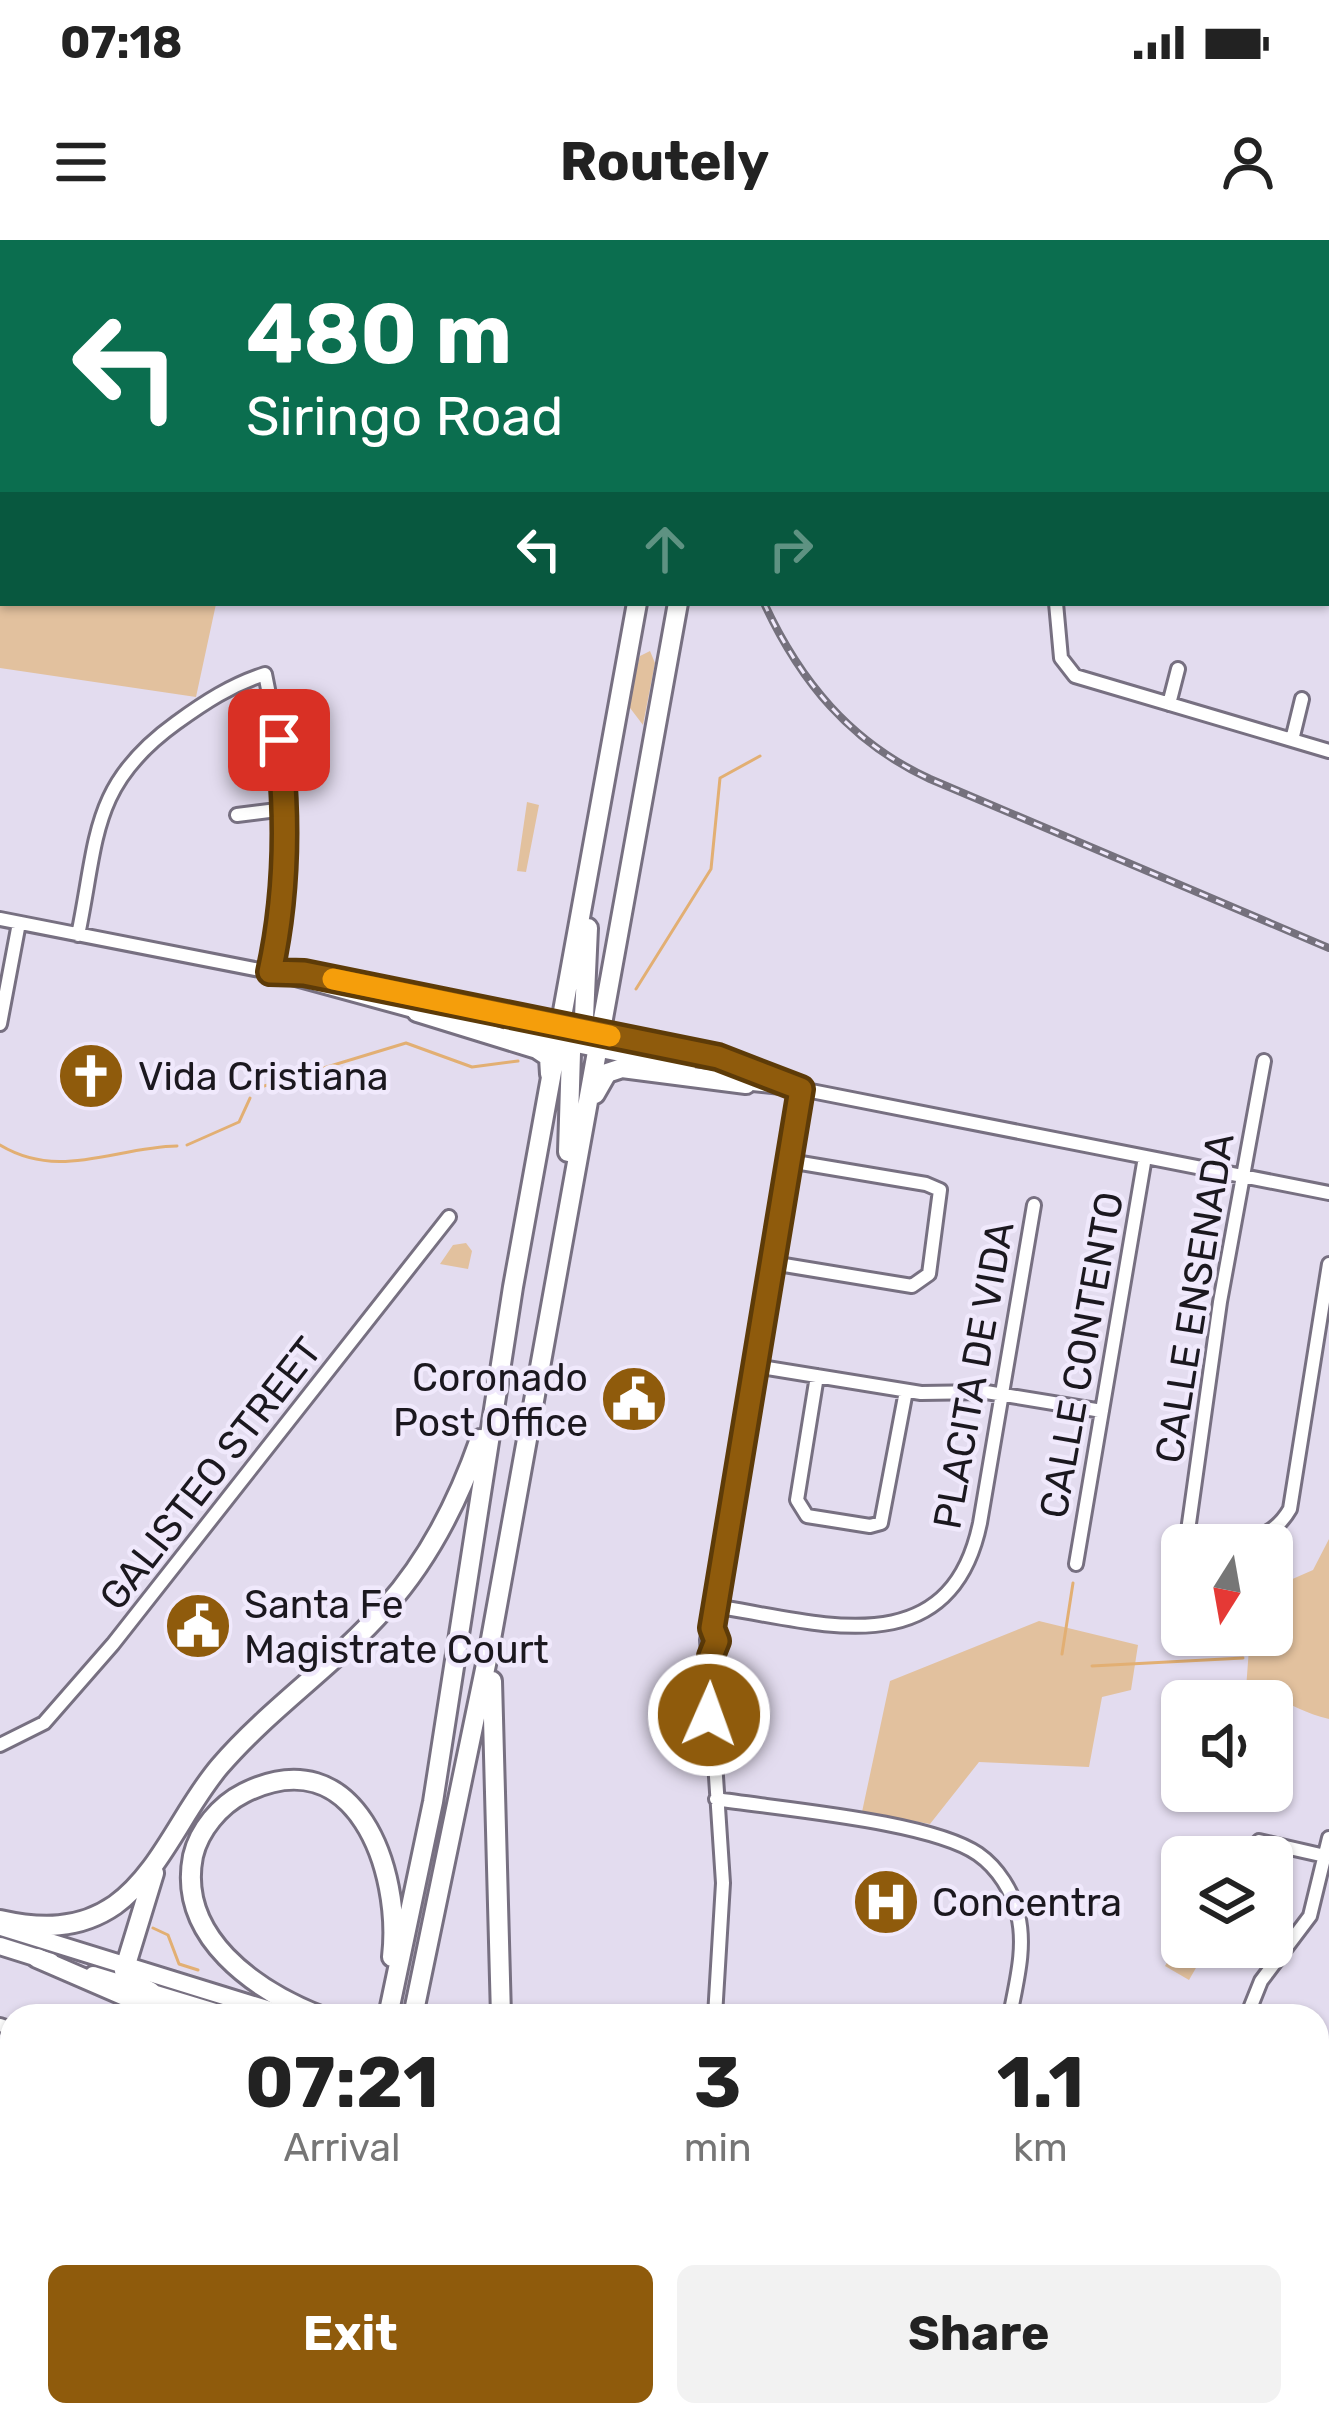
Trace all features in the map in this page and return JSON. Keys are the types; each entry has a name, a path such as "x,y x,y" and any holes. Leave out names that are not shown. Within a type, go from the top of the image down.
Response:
{"highway":[{"path":"388,2004 434,1802 497,1383 636,606"},
{"path":"415,2004 500,1587 594,1038 677,606"},
{"path":"590,863 594,1038"},
{"path":"417,1012 540,1051 549,1057 551,1079"},
{"path":"561,1246 562,1038"},
{"path":"575,1168 596,1092 608,1073 654,1069 746,1084"},
{"path":"0,1923 55,1927 99,1914 131,1890 200,1789 236,1748 356,1638 403,1586 458,1494 497,1383"},
{"path":"500,1587 491,1700 504,2004"},
{"path":"299,2004 236,1968 208,1936 196,1910 191,1871 201,1835 229,1802 265,1785 301,1783 335,1794 365,1820 380,1844 391,1879 394,1934 387,2004"},
{"path":"151,1992 129,1980 125,1965 168,1840"},
{"path":"37,1958 143,2004"}],"main road":[{"path":"0,1923 250,2004"},
{"path":"0,1946 190,2004"}],"street":[{"path":"1056,606 1060,672 1329,751"},
{"path":"1169,704 1178,669"},
{"path":"78,934 100,820 118,776 137,752 211,698 265,674 285,809 281,923 270,972"},
{"path":"1292,740 1302,699"},
{"path":"237,815 285,809"},
{"path":"0,919 270,972 417,1012 562,1038 594,1038 718,1057 801,1089"},
{"path":"0,1024 2,977 19,923"},
{"path":"270,972 304,973 562,1038 594,1038 746,1084 801,1089 1329,1193"},
{"name":"CALLE ENSENADA","path":"1190,1524 1264,1061"},
{"path":"716,2004 723,1883 709,1736 711,1656 717,1641 712,1628 801,1089"},
{"name":"CALLE CONTENTO","path":"1076,1564 1145,1156"},
{"path":"772,1263 912,1286 928,1274 941,1205 940,1190 926,1184 789,1161"},
{"name":"PLACITA DE VIDA","path":"715,1606 860,1629 905,1620 937,1601 962,1573 974,1549 1034,1204"},
{"name":"GALISTEO STREET","path":"0,1745 44,1723 113,1644 448,1217"},
{"path":"1279,1524 1290,1509 1329,1264"},
{"path":"755,1366 906,1391 1002,1395 1102,1411"},
{"path":"817,1376 797,1507 807,1516 874,1527 883,1521 906,1391"},
{"path":"716,1798 920,1833 979,1855 996,1871 1017,1910 1021,1948 1012,2004"},
{"path":"1252,2004 1261,1981 1310,1916 1329,1838"},
{"path":"1293,1849 1325,1856"}],"shaded area":[{"path":"0,606 216,606 196,697 0,668"},
{"path":"650,651 655,663 643,725 627,704 640,656"},
{"path":"527,802 539,805 526,872 517,871"},
{"path":"466,1243 472,1251 468,1269 440,1264 453,1245"},
{"path":"1329,1539 1329,1719 1293,1706 1293,1680 1247,1680 1248,1656 1293,1656 1293,1579 1313,1570"},
{"path":"1039,1621 1138,1645 1131,1690 1102,1697 1089,1767 979,1762 930,1824 862,1812 890,1681"},
{"path":"1168,1968 1196,1968 1189,1980"}],"waterway":[{"path":"636,989 711,869 720,778 760,756"},
{"path":"254,1089 406,1043 472,1067 518,1061"},
{"path":"187,1145 239,1122 250,1098"},
{"path":"0,1145 22,1155 66,1161 177,1146"},
{"path":"1062,1654 1073,1583"},
{"path":"1092,1666 1243,1658"},
{"path":"153,1928 168,1935 179,1964 198,1970"}],"railway":[{"path":"766,606 811,683 852,728 901,764 1329,948"}],"slow traffic":[{"path":"333,979 610,1036"}],"place":[{"name":"Vida Cristiana","path":"91,1076"},
{"name":"Coronado Post Office","path":"634,1399"},
{"name":"Santa Fe Magistrate Court","path":"198,1626"},
{"name":"Concentra","path":"886,1902"}],"route":[{"path":"279,740 286,848 281,923 270,972 304,973 718,1057 801,1089 712,1628 717,1641 711,1656 709,1715"}]}
